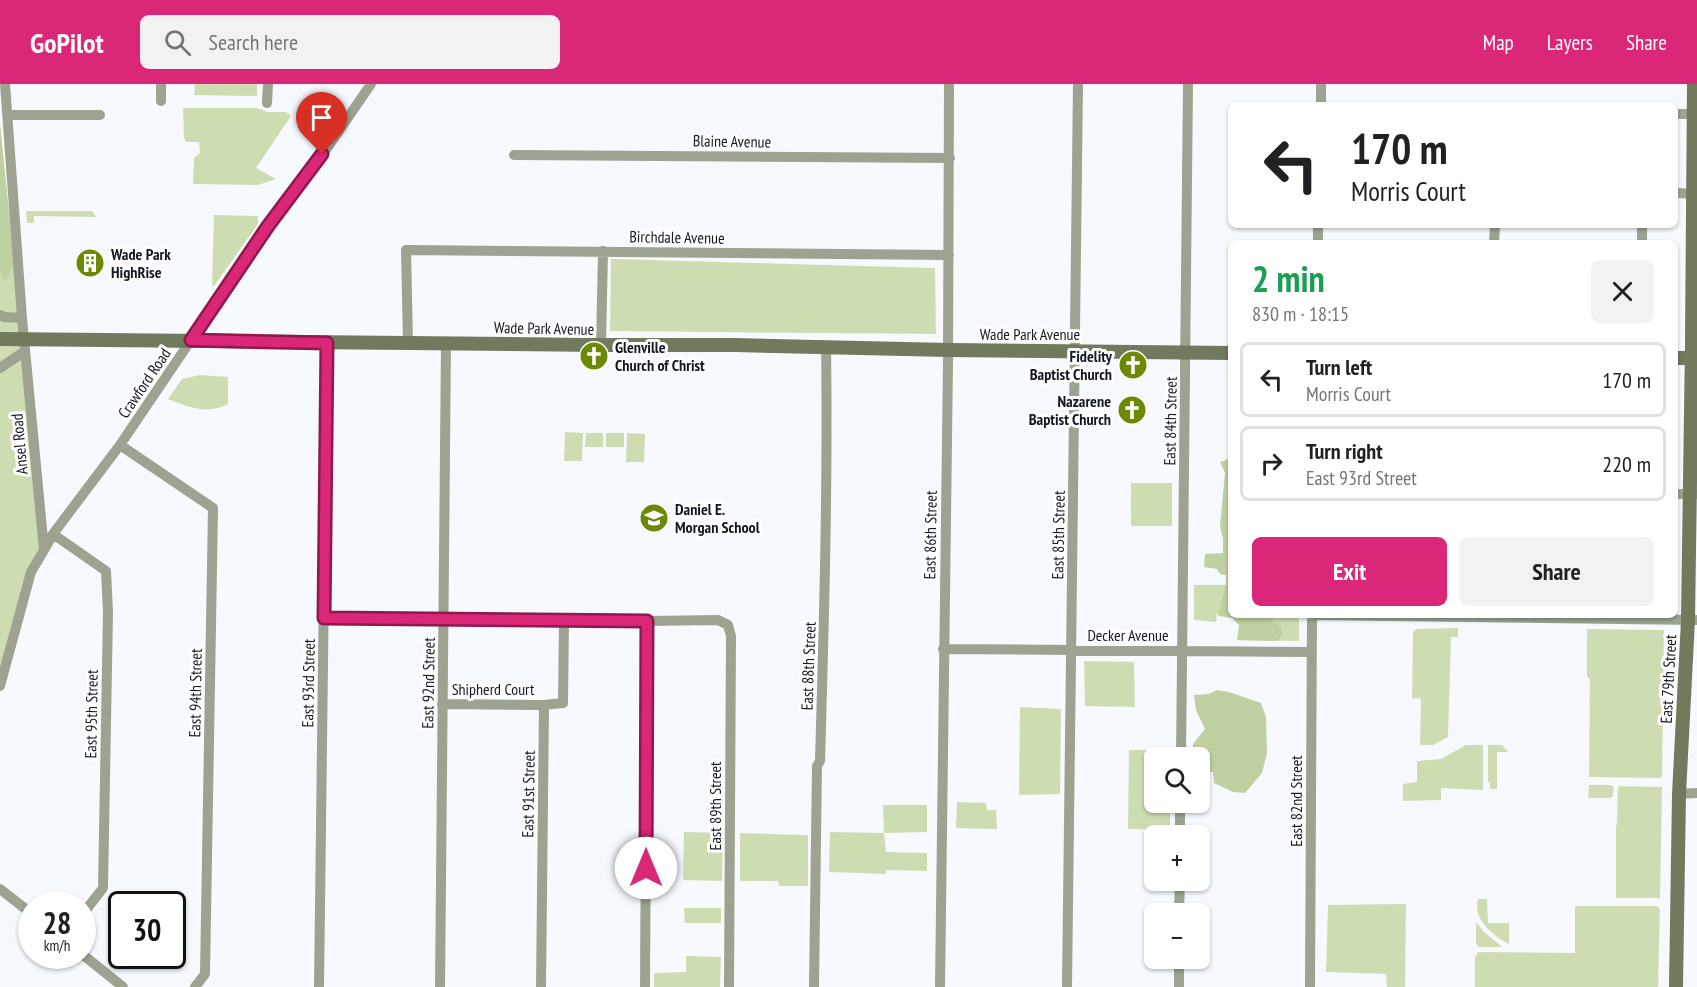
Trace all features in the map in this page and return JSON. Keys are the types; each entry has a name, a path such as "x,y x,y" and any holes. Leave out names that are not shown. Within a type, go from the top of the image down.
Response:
{"street":[{"name":"Ansel Road","path":"5,84 22,318 44,550"},
{"path":"161,84 161,101"},
{"path":"267,103 268,84"},
{"name":"Crawford Road","path":"44,550 53,534 120,445 268,226 371,84"},
{"name":"East 86th Street","path":"940,987 949,84"},
{"name":"East 85th Street","path":"1067,987 1078,84"},
{"name":"East 84th Street","path":"1180,747 1188,84"},
{"path":"1321,84 1321,102"},
{"name":"East 79th Street","path":"1676,987 1679,794 1693,620 1696,114 1694,84"},
{"path":"1678,114 1696,114"},
{"path":"7,115 100,115"},
{"name":"Blaine Avenue","path":"514,155 950,158"},
{"path":"1678,193 1695,194"},
{"name":"Birchdale Avenue","path":"408,343 406,250 949,255"},
{"path":"601,345 603,251"},
{"path":"0,315 22,318"},
{"name":"Wade Park Avenue","path":"0,339 25,345 191,340 826,346 948,350 1228,353"},
{"name":"East 93rd Street","path":"319,987 327,343"},
{"name":"East 92nd Street","path":"440,987 446,343"},
{"path":"0,368 25,345"},
{"name":"East 88th Street","path":"814,987 817,766 820,761 825,603 826,346"},
{"path":"1678,358 1694,358"},
{"name":"East 94th Street","path":"120,445 213,508 205,974 195,987"},
{"path":"1678,494 1694,494"},
{"name":"East 95th Street","path":"53,534 106,571 108,612 103,888 96,897"},
{"path":"0,686 31,572 44,550"},
{"path":"324,618 647,621 645,987"},
{"name":"East 82nd Street","path":"1310,987 1312,618"},
{"path":"1643,618 1693,620"},
{"path":"544,705 564,703 564,620"},
{"name":"East 89th Street","path":"647,621 718,620 728,625 731,636 729,987"},
{"name":"Decker Avenue","path":"943,648 1312,652"},
{"name":"Shipherd Court","path":"442,704 544,705"},
{"name":"East 91st Street","path":"541,987 544,705"},
{"path":"1679,794 1697,793"},
{"path":"0,889 18,903"},
{"path":"96,965 123,987"},
{"path":"1179,969 1179,987"}],"green space":[{"path":"195,84 257,84 257,96 194,95"},
{"path":"183,108 257,108 268,112 286,112 291,116 256,168 276,179 258,185 193,184 194,158 200,153 199,142 186,142 184,138"},
{"path":"0,124 14,265 5,283 0,271"},
{"path":"0,125 44,550 31,572 0,686"},
{"path":"26,211 92,211 96,217 34,216 34,223 27,223"},
{"path":"214,215 258,216 258,224 214,286 212,285"},
{"path":"611,259 935,268 936,334 610,331"},
{"path":"200,375 228,377 228,404 205,409 168,399 182,379"},
{"path":"565,432 583,433 582,461 564,461"},
{"path":"586,433 603,433 603,447 585,447"},
{"path":"606,433 624,433 624,447 606,447"},
{"path":"627,433 645,434 644,462 626,462"},
{"path":"1228,459 1228,617 1218,616 1226,575 1220,574 1217,569 1204,567 1205,554 1223,553 1220,526 1225,473 1220,462"},
{"path":"1131,483 1172,483 1172,526 1131,526"},
{"path":"1194,585 1228,585 1228,614 1217,614 1216,622 1194,620"},
{"path":"1232,618 1274,618 1272,622 1280,626 1283,634 1277,641 1237,640 1239,625"},
{"path":"1235,618 1299,618 1299,641 1240,640 1241,623"},
{"path":"1458,628 1458,637 1451,637 1448,737 1433,745 1420,745 1421,699 1412,699 1413,632 1416,629"},
{"path":"1587,629 1664,630 1661,778 1589,777 1590,679 1587,677"},
{"path":"1084,661 1134,662 1135,707 1085,706"},
{"path":"1217,690 1229,692 1261,703 1266,717 1267,753 1262,773 1245,793 1233,792 1214,783 1213,772 1210,772 1210,747 1193,747 1205,729 1196,710 1194,695 1209,694"},
{"path":"1020,707 1061,709 1060,794 1019,795"},
{"path":"1466,745 1483,745 1483,790 1441,788 1441,800 1403,801 1403,784 1417,782 1417,761 1441,759"},
{"path":"1488,745 1502,745 1508,752 1497,752 1497,789 1490,789 1490,782 1488,782"},
{"path":"1129,750 1144,750 1144,813 1170,813 1170,825 1144,825 1144,829 1128,829"},
{"path":"1589,785 1611,785 1614,787 1613,796 1611,798 1588,798"},
{"path":"1618,786 1662,787 1660,898 1616,898"},
{"path":"957,802 986,803 987,810 996,810 997,829 956,828"},
{"path":"883,805 927,805 927,832 884,833"},
{"path":"684,832 723,833 722,881 683,880"},
{"path":"830,832 884,833 886,852 927,853 927,871 886,870 886,874 829,872"},
{"path":"740,833 808,835 808,886 779,886 778,881 740,881"},
{"path":"1478,899 1487,899 1488,923 1509,923 1509,944 1485,926 1478,913"},
{"path":"1406,904 1405,987 1387,987 1386,974 1326,972 1328,905"},
{"path":"1575,906 1657,906 1660,909 1658,987 1475,987 1475,957 1478,952 1575,953"},
{"path":"684,908 721,908 721,923 685,923"},
{"path":"1476,922 1502,947 1479,947 1476,944"},
{"path":"686,956 721,957 720,987 654,987 654,973 686,972"}],"place":[{"name":"Wade Park HighRise","path":"90,263"},
{"name":"Glenville Church of Christ","path":"594,356"},
{"name":"Fidelity Baptist Church","path":"1133,365"},
{"name":"Nazarene Baptist Church","path":"1132,410"},
{"name":"Daniel E. Morgan School","path":"654,518"}],"route":[{"path":"322,154 268,226 191,340 327,343 324,618 647,621 646,868"}]}
